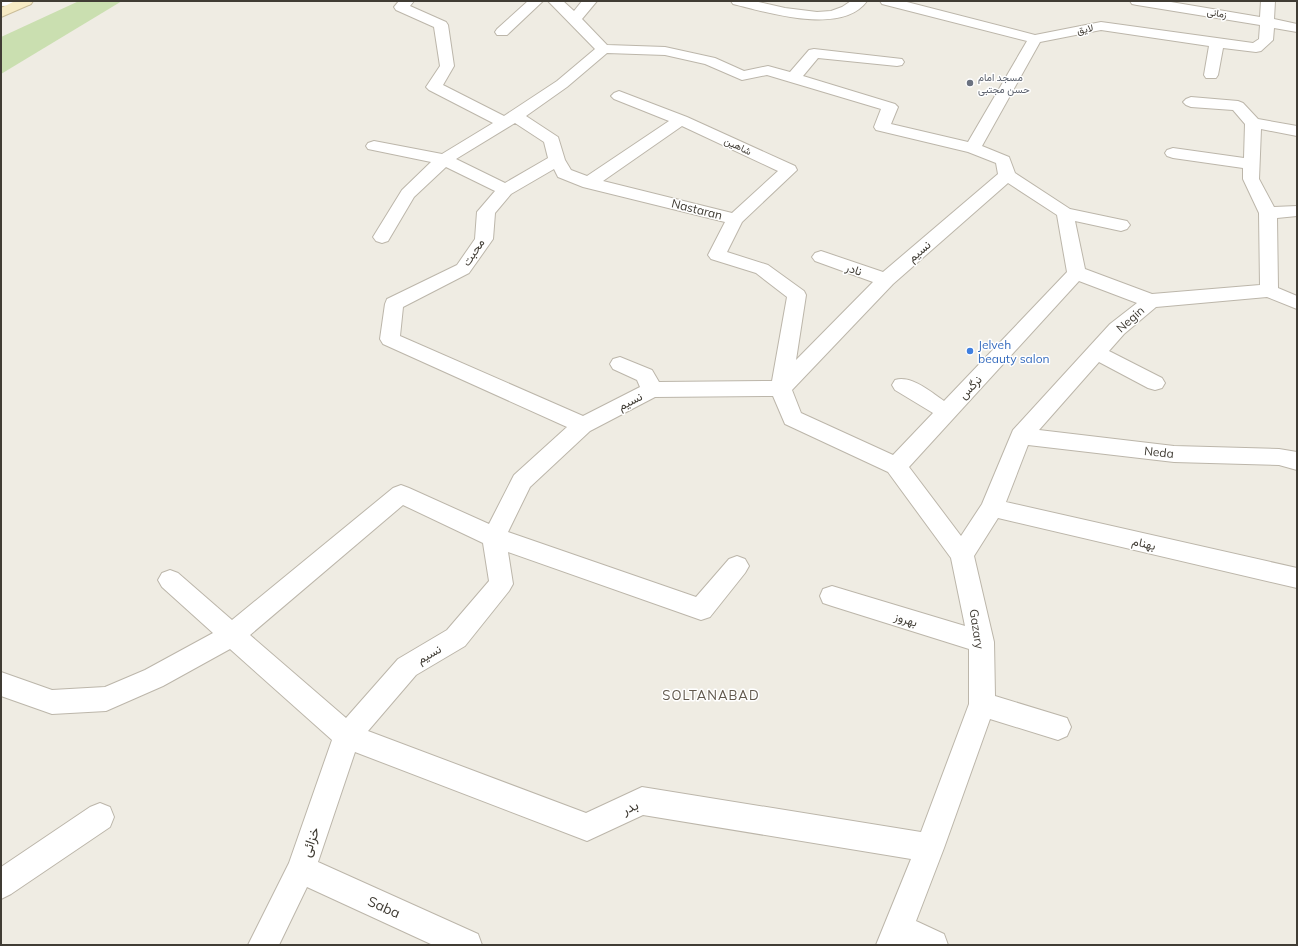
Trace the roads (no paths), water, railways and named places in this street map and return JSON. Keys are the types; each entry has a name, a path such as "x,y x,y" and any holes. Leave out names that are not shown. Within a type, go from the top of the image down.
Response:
{"main road":[{"path":"1,13 25,1"}],"street":[{"path":"1,2 25,1"},
{"name":"Nastaran","path":"407,1 401,7 441,25 447,66 434,87 510,119 552,140 556,160 564,173 589,183 735,219 716,255 762,269 797,295 781,388"},
{"path":"502,32 536,1"},
{"path":"555,1 575,19 603,49 665,51 710,61 742,76 768,70 890,107 882,127 973,148 1005,168 1065,213 1121,225"},
{"path":"575,19 583,7 590,1"},
{"path":"738,1 781,12 820,17 851,9 860,1"},
{"name":"لایق","path":"887,1 921,11 1035,39 1101,26 1217,44 1256,48 1266,40 1268,1"},
{"path":"921,11 944,1"},
{"name":"زمانی","path":"1136,1 1212,12 1297,28"},
{"path":"973,148 1035,39"},
{"path":"1211,75 1217,44"},
{"path":"382,237 412,189 445,160 510,119 579,72 603,49"},
{"path":"793,78 814,53 897,62"},
{"name":"شاهین","path":"619,96 680,120 789,170 735,219"},
{"path":"1190,102 1238,106 1253,123 1297,131"},
{"path":"589,183 680,120"},
{"path":"1253,123 1251,179 1268,213 1269,291 1297,303"},
{"path":"374,146 445,160 505,190"},
{"path":"1173,153 1251,164"},
{"name":"محبت","path":"556,160 505,190 486,212 484,239 463,269 394,304 390,340 583,425"},
{"name":"نسیم","path":"347,736 407,667 456,638 501,584 494,537 522,481 583,425 652,390 781,388 886,280 1005,168"},
{"path":"1268,213 1297,211"},
{"path":"1065,213 1076,273 1151,301"},
{"name":"نادر","path":"821,257 886,280"},
{"name":"نرگس","path":"896,466 1076,273"},
{"name":"Negin","path":"962,555 992,508 1021,436 1117,329 1151,301 1269,291"},
{"path":"1097,353 1155,383"},
{"path":"620,364 645,375 652,390"},
{"path":"902,385 946,412"},
{"name":"Gazary","path":"781,388 792,418 896,466 962,555 981,642 982,704 930,848 894,936"},
{"name":"Neda","path":"1021,436 1174,454 1279,457 1297,461"},
{"path":"1,684 52,702 106,699 154,678 232,635 400,494 494,537 701,609 737,566"},
{"name":"بهنام","path":"992,508 1297,578"},
{"path":"170,580 347,736"},
{"name":"بهروز","path":"832,596 981,642"},
{"path":"982,704 1058,727"},
{"name":"بدر","path":"347,736 587,827 642,801 930,848"},
{"name":"خزائی","path":"263,945 301,869 347,736"},
{"path":"1,884 100,817"},
{"name":"Saba","path":"301,869 467,945"},
{"path":"894,936 933,945"}],"place":[{"name":"مسجد امام حسن مجتبی","path":"970,83"},
{"name":"Jelveh beauty salon","path":"970,351"}],"district":[{"name":"SOLTANABAD","path":"711,695"}]}
